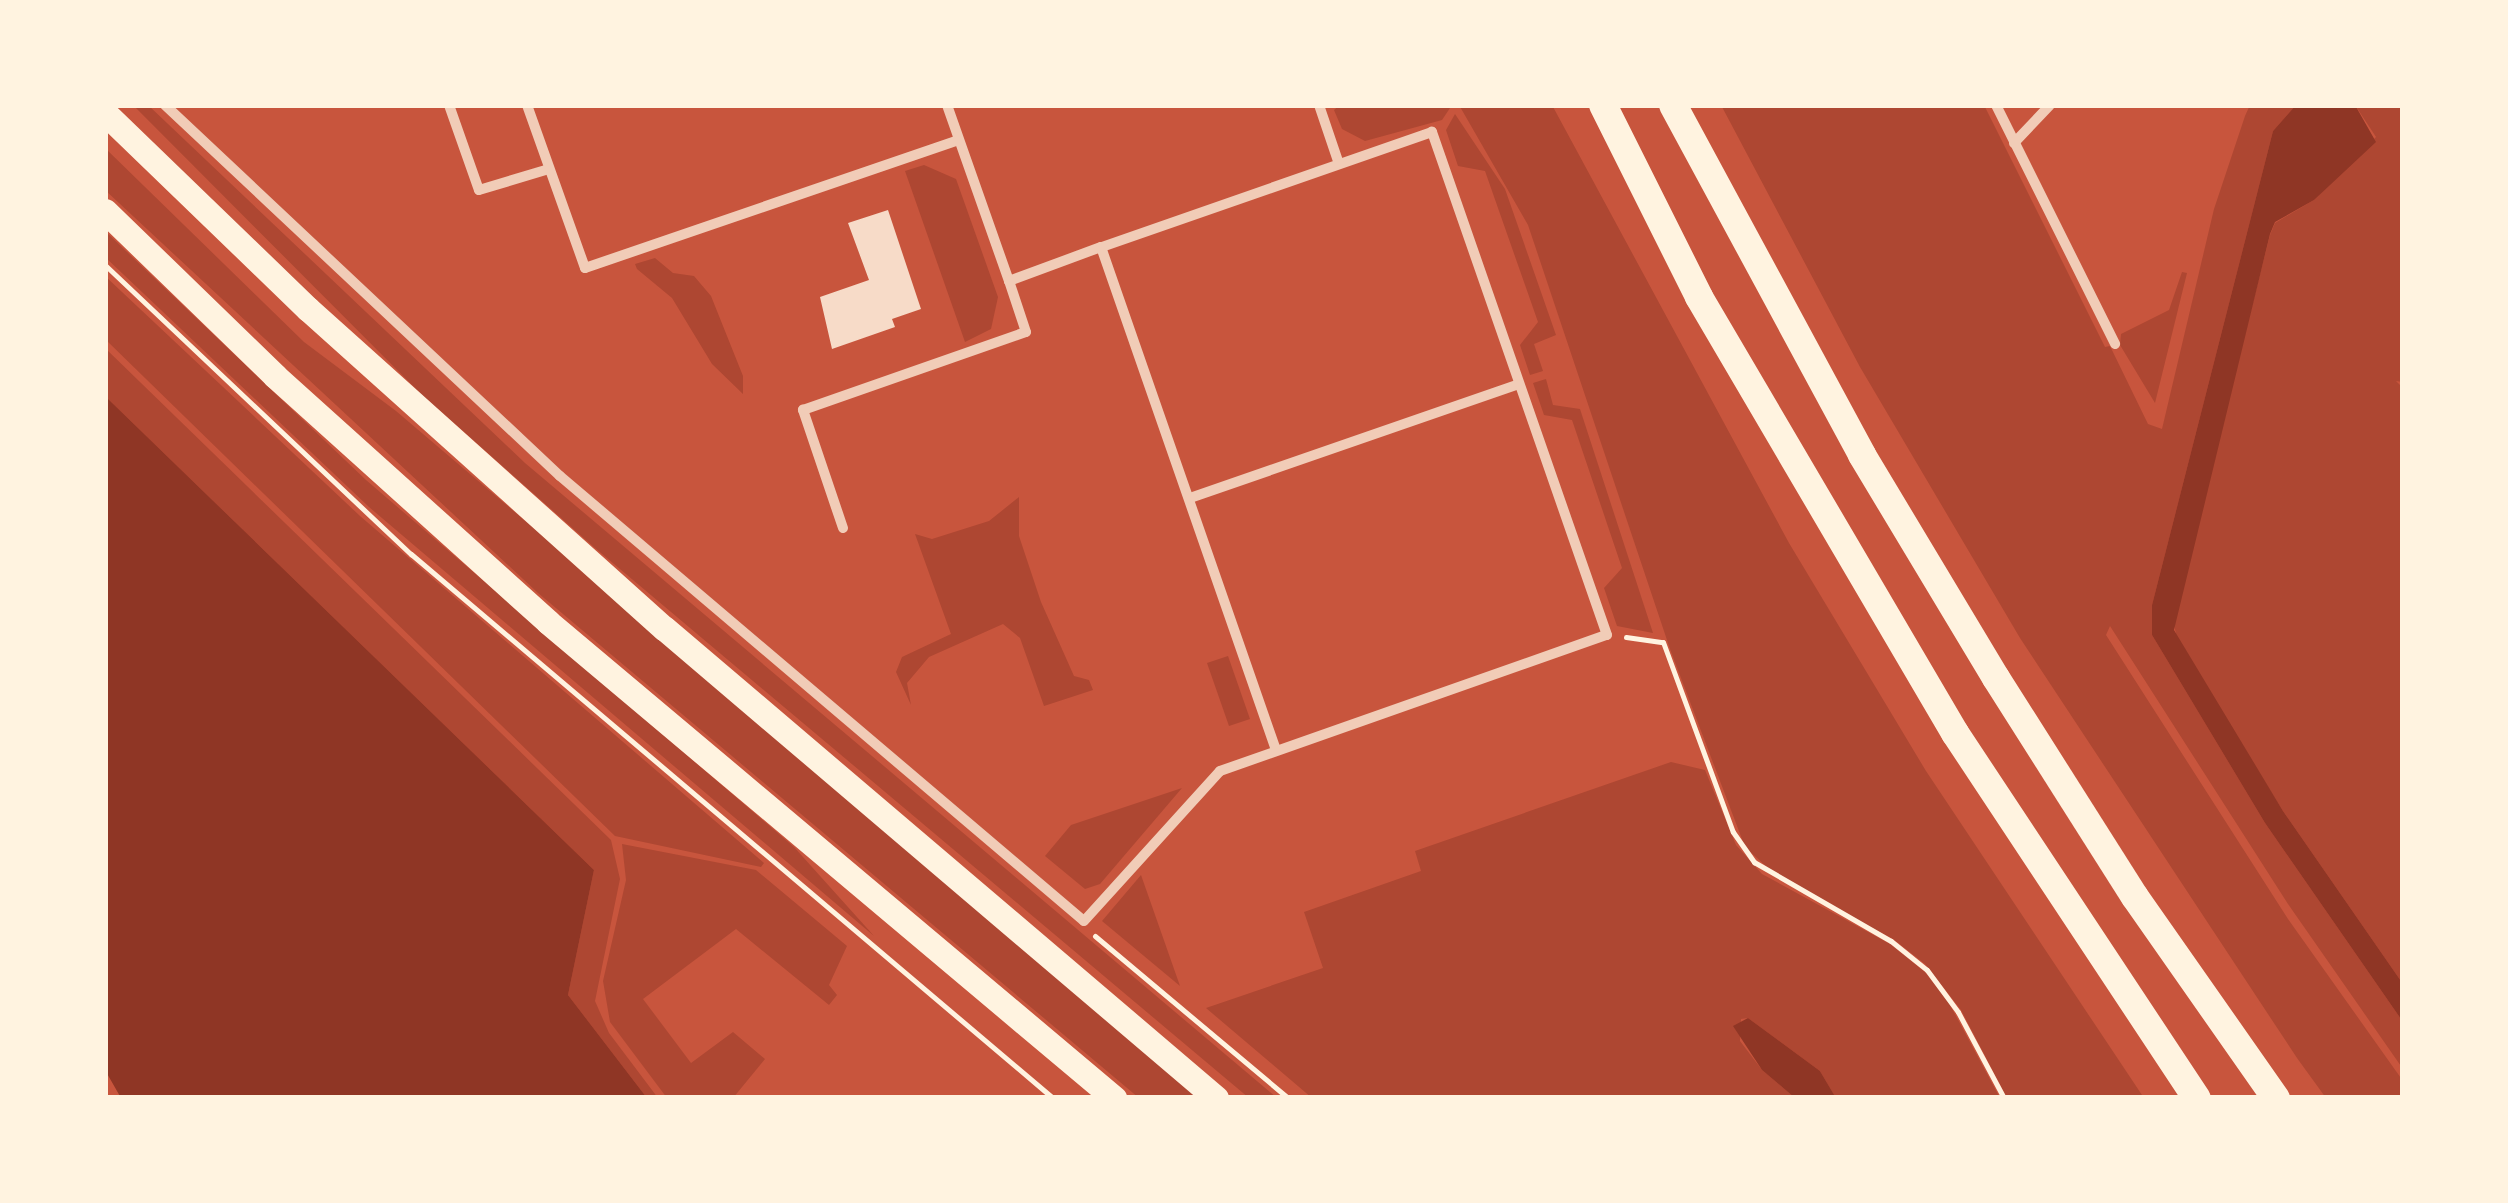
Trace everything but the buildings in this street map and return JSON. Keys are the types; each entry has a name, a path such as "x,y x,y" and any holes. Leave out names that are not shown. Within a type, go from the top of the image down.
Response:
{"highway":[{"path":"1602,105 1699,297 1955,734 2197,1098"},
{"path":"1673,105 1862,455 1996,678 2135,897 2276,1098"}],"main road":[{"path":"105,113 294,296 664,628 1216,1098"},
{"path":"105,211 275,376 548,622 1114,1098"}],"street":[{"path":"166,105 560,476 1084,921 1201,786 1232,765 1607,635 1432,132 1008,281"},
{"path":"448,105 479,190 549,169"},
{"path":"528,105 585,268 959,140"},
{"path":"843,528 803,410 1026,332 947,105"},
{"path":"1319,105 1340,164"},
{"path":"1996,105 2114,344"},
{"path":"2014,142 2050,105"},
{"path":"1101,247 1276,750"},
{"path":"1190,498 1519,384"}],"path":[{"path":"105,265 426,566 1053,1098"},
{"path":"1607,635 1663,642 1745,850 1776,880 1892,942 1927,970 1958,1012 2004,1098"},
{"path":"1084,921 1288,1098"}],"shaded area":[{"path":"133,105 148,105 525,463 1277,1098 1249,1098 595,548 421,394"},
{"path":"1340,105 1450,108 1442,120 1365,141 1342,129 1334,110"},
{"path":"1459,105 1552,105 1789,543 1926,771 2144,1098 2007,1098 1961,1010 1925,964 1893,939 1780,879 1745,847 1670,649 1528,225"},
{"path":"1721,105 1984,105 2105,347 2110,346 2148,424 2162,429 2214,209 2245,116 2250,105 2296,105 2273,131 2152,605 2152,635 2265,823 2403,1022 2403,1069 2288,904 2110,626 2106,635 2288,919 2403,1081 2403,1098 2326,1098 2297,1058 2020,638 1860,367"},
{"path":"2296,105 2355,105 2376,142 2314,200 2275,222 2270,234 2174,630 2283,811 2403,984 2403,1022 2265,823 2152,635 2152,605 2273,131"},
{"path":"2355,105 2403,105 2403,382 2396,381 2403,388 2403,984 2283,811 2178,643 2173,620 2270,235 2275,223 2314,200 2376,137"},
{"path":"1455,114 1505,189 1556,335 1534,344 1543,371 1530,375 1520,345 1538,322 1485,171 1458,166 1446,130"},
{"path":"105,148 304,342 396,411 1204,1098 1139,1098 538,593 105,190"},
{"path":"924,165 956,179 998,297 991,329 965,342 905,171"},
{"path":"105,231 366,480 794,847 874,936 369,507 105,257"},
{"path":"655,258 673,273 694,276 711,296 743,376 743,394 712,364 672,298 637,269 635,264"},
{"path":"2182,272 2187,273 2155,403 2120,345 2121,334 2169,310"},
{"path":"105,276 360,516 764,863 761,867 615,836 105,339"},
{"path":"105,348 611,840 620,879 595,1001 609,1033 658,1098 647,1098 568,995 594,870 105,396"},
{"path":"1546,379 1553,405 1580,409 1653,633 1617,626 1604,588 1622,568 1572,420 1544,415 1533,383"},
{"path":"105,396 594,870 568,995 647,1098 121,1098 105,1070"},
{"path":"1019,497 1019,536 1041,602 1074,676 1089,680 1093,690 1044,706 1020,638 1003,624 929,657 907,683 911,705 896,672 902,657 951,634 915,534 932,539 989,521"},
{"path":"1228,656 1250,719 1229,726 1207,663"},
{"path":"1671,762 1705,770 1736,845 1762,874 1890,944 1925,972 1949,1003 2000,1098 1836,1098 1820,1071 1748,1018 1741,1019 1740,1041 1762,1070 1795,1098 1312,1098 1206,1008 1323,968 1304,912 1421,871 1415,851"},
{"path":"1182,788 1100,884 1085,889 1045,856 1071,825"},
{"path":"622,844 756,870 847,946 829,985 837,995 829,1005 736,929 643,999 691,1063 733,1032 765,1059 733,1098 667,1098 610,1022 603,981 626,880"},
{"path":"1141,875 1180,986 1102,921"},
{"path":"1748,1018 1820,1071 1836,1098 1795,1098 1762,1070 1733,1026"}]}
